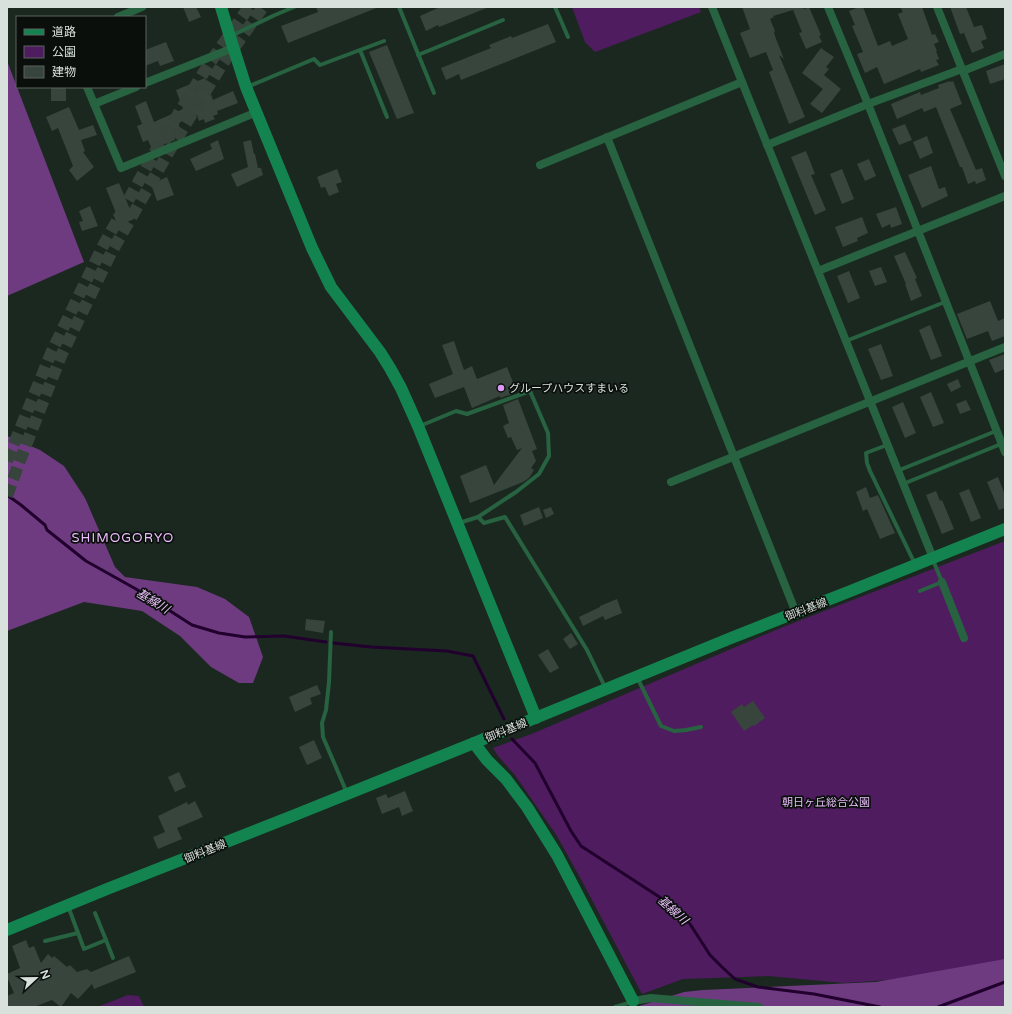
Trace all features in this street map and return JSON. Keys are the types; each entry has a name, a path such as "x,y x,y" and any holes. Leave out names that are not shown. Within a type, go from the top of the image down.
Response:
{"street":[{"path":"120,16 142,7"},
{"path":"221,7 246,87 312,248 332,287 380,352 401,388 418,426 536,718"},
{"path":"828,7 868,104 1003,448"},
{"path":"937,7 1005,176"},
{"path":"715,8 742,82 933,558"},
{"path":"146,83 231,43"},
{"path":"767,145 868,104 1005,54"},
{"path":"540,165 742,82"},
{"path":"87,88 121,168 257,112"},
{"path":"94,104 134,88"},
{"path":"607,137 796,613"},
{"path":"818,271 1005,196"},
{"path":"671,482 1005,347"},
{"name":"御料基線","path":"7,930 348,794 723,641 1005,529"},
{"path":"942,582 964,638"},
{"path":"474,743 487,760 506,779 528,807 557,855 633,1002 651,998 759,1007"}],"lane":[{"path":"231,43 275,14 294,7"},
{"path":"399,7 434,93"},
{"path":"555,7 568,37"},
{"path":"418,55 503,20"},
{"path":"246,87 314,59 320,65 384,41"},
{"path":"360,50 387,117"},
{"path":"846,341 945,302"},
{"path":"418,426 456,411 467,414 530,391 548,433 549,456 539,474 516,492 478,517 458,524"},
{"path":"897,471 997,431"},
{"path":"887,445 866,453 867,463 916,565"},
{"path":"903,484 1003,448"},
{"path":"478,517 484,523 506,516 587,650 606,689"},
{"path":"920,591 942,582 933,558"},
{"path":"331,632 329,682 326,710 322,723 323,737 348,794"},
{"path":"637,677 661,726 674,731 701,727"},
{"path":"68,906 84,949 106,940"},
{"path":"95,914 113,958"},
{"path":"45,941 78,933"},
{"path":"616,1007 633,1002"}],"green space":[{"path":"572,7 699,7 701,12 595,52 585,42"},
{"name":"朝日ヶ丘総合公園","path":"1005,541 1005,960 919,978 844,983 768,976 683,979 642,994 557,836 515,775 493,748 534,733 783,627"},
{"path":"128,995 139,996 144,1007 97,1007"}],"shaded area":[{"path":"7,61 16,88 17,88 84,262 7,296"},
{"path":"7,436 40,450 64,466 85,498 115,567 125,577 197,587 225,599 249,617 263,657 253,683 239,683 211,667 180,636 142,611 84,602 7,631"},
{"path":"1005,959 1005,1007 636,1007 684,992 876,982"}],"building":[{"path":"183,7 196,7 201,17 189,22"},
{"path":"316,7 379,7 288,43 281,26 318,12"},
{"path":"440,7 489,7 439,27 438,25 426,31 420,16"},
{"path":"742,7 803,7 804,9 809,7 821,35 819,36 822,42 806,49 799,33 802,32 793,10 773,16 774,17 770,19 784,59 779,55 805,117 789,124 769,72 773,70 766,52 750,58 740,33 750,29"},
{"path":"863,7 878,46 890,41 892,46 908,39 898,14 903,12 900,7 922,7 932,35 935,34 939,42 934,44 939,59 936,60 939,65 921,72 920,69 884,84 877,67 865,73 857,54 863,52 852,26 855,25 849,11"},
{"path":"950,7 966,7 974,27 982,25 987,39 981,41 984,48 972,53 964,33 960,34"},
{"path":"548,24 556,42 461,80 459,74 446,80 441,68 491,48 489,45"},
{"path":"166,42 174,61 160,66 158,61 146,66 146,50"},
{"path":"387,45 414,113 397,119 369,52"},
{"path":"821,48 834,57 826,67 829,69 824,75 841,89 822,113 810,104 823,89 802,73"},
{"path":"1005,64 1005,79 990,84 986,71"},
{"path":"205,78 213,100 233,91 238,103 217,111 218,114 213,116 215,119 205,123 204,119 199,121 197,115 178,123 180,128 172,131 175,140 152,149 148,140 143,142 137,126 142,124 135,106 146,101 154,122 183,109 176,90"},
{"path":"953,81 962,104 950,109 976,170 982,168 986,180 976,184 975,181 968,184 936,107 924,112 922,108 897,119 891,104 920,92 921,95 939,88 938,85"},
{"path":"51,88 66,88 66,101 51,101"},
{"path":"69,107 79,130 93,125 97,135 81,140 85,151 83,152 94,167 77,181 69,170 73,166 58,128 52,131 46,117"},
{"path":"905,124 912,140 899,145 892,129"},
{"path":"927,136 933,153 920,159 913,142"},
{"path":"218,140 224,159 196,171 190,159 212,149 210,144"},
{"path":"251,140 258,168 261,168 263,175 237,187 231,174 248,167 243,142"},
{"path":"806,151 815,174 811,175 826,210 815,215 791,157"},
{"path":"869,159 876,176 865,181 857,164"},
{"path":"931,166 939,189 945,187 948,196 922,208 908,175"},
{"path":"337,169 342,182 336,184 339,192 329,196 325,187 321,188 317,177"},
{"path":"842,169 854,199 842,204 830,174"},
{"path":"167,177 174,195 157,201 151,184"},
{"path":"119,183 134,219 118,226 113,214 116,213 106,188"},
{"path":"90,206 98,226 82,231 79,222 83,221 79,211"},
{"path":"896,207 902,224 891,228 890,224 882,228 876,214"},
{"path":"862,217 868,233 857,238 858,241 843,247 835,227"},
{"path":"905,252 917,278 915,279 922,296 911,301 906,284 894,256"},
{"path":"881,267 887,282 875,286 869,271"},
{"path":"849,271 860,298 848,303 837,276"},
{"path":"990,301 998,321 1005,318 1005,336 992,341 988,331 967,339 957,314"},
{"path":"930,325 942,356 931,360 919,330"},
{"name":"グループハウスすまいる","path":"454,341 464,370 472,366 477,379 507,367 516,390 514,391 515,393 500,398 500,396 472,408 464,387 435,398 429,384 453,374 442,345"},
{"path":"881,344 893,376 881,380 868,349"},
{"path":"1005,354 1005,369 995,373 989,360"},
{"path":"958,379 961,387 951,392 947,384"},
{"path":"931,392 944,423 933,427 920,397"},
{"path":"518,399 537,449 532,451 536,461 531,468 534,470 529,478 523,482 470,503 460,476 486,465 494,485 522,448 517,450 511,437 508,438 503,426 509,423 503,405"},
{"path":"966,400 971,410 960,414 956,404"},
{"path":"903,402 916,433 905,438 892,407"},
{"path":"998,477 1005,495 1005,508 999,510 987,482"},
{"path":"866,487 870,498 878,495 895,533 880,539 867,509 863,511 856,492"},
{"path":"969,489 981,518 971,522 959,493"},
{"path":"936,491 940,501 942,500 954,529 942,534 926,495"},
{"path":"539,507 543,518 524,526 520,515"},
{"path":"551,507 554,514 546,518 543,510"},
{"path":"617,599 622,613 605,620 603,616 583,626 579,617"},
{"path":"306,619 325,621 323,633 305,630"},
{"path":"571,633 578,644 570,649 563,639"},
{"path":"548,649 559,668 550,673 538,655"},
{"path":"317,685 321,694 310,698 312,704 295,712 289,697"},
{"path":"753,701 765,718 744,731 731,712 742,704 744,707"},
{"path":"314,740 322,758 307,765 299,747"},
{"path":"179,772 186,787 175,792 168,777"},
{"path":"405,791 413,811 402,816 399,807 382,814 376,798 386,794 388,798"},
{"path":"195,801 203,817 177,828 182,839 158,849 153,837 165,832 158,816 187,802 188,805"},
{"path":"26,940 29,948 34,946 41,963 48,954 52,958 54,956 67,967 70,965 77,972 87,969 91,972 129,956 136,972 94,989 92,984 78,999 71,993 61,1007 52,1000 34,1007 7,1007 7,996 14,993 7,974 20,968 12,946"}],"waterway":[{"name":"基線川","path":"7,495 45,525 47,530 86,561 136,589 192,625 219,633 245,637 284,636 326,642"},
{"name":"基線川","path":"333,643 371,647 447,651 473,656 504,719"},
{"name":"基線川","path":"512,739 535,763 571,831 581,846 661,898 690,924 710,955 735,979 758,987 814,994 880,1007"},
{"name":"基線川","path":"938,1007 1005,982"}],"tunnel":[{"path":"7,461 52,351 102,248 156,150 209,64 249,7"},
{"path":"7,496 61,356 111,253 168,153 221,66 263,7"}],"place":[{"name":"グループハウスすまいる","path":"501,388"}],"district":[{"name":"SHIMOGORYO","path":"123,537"}]}
